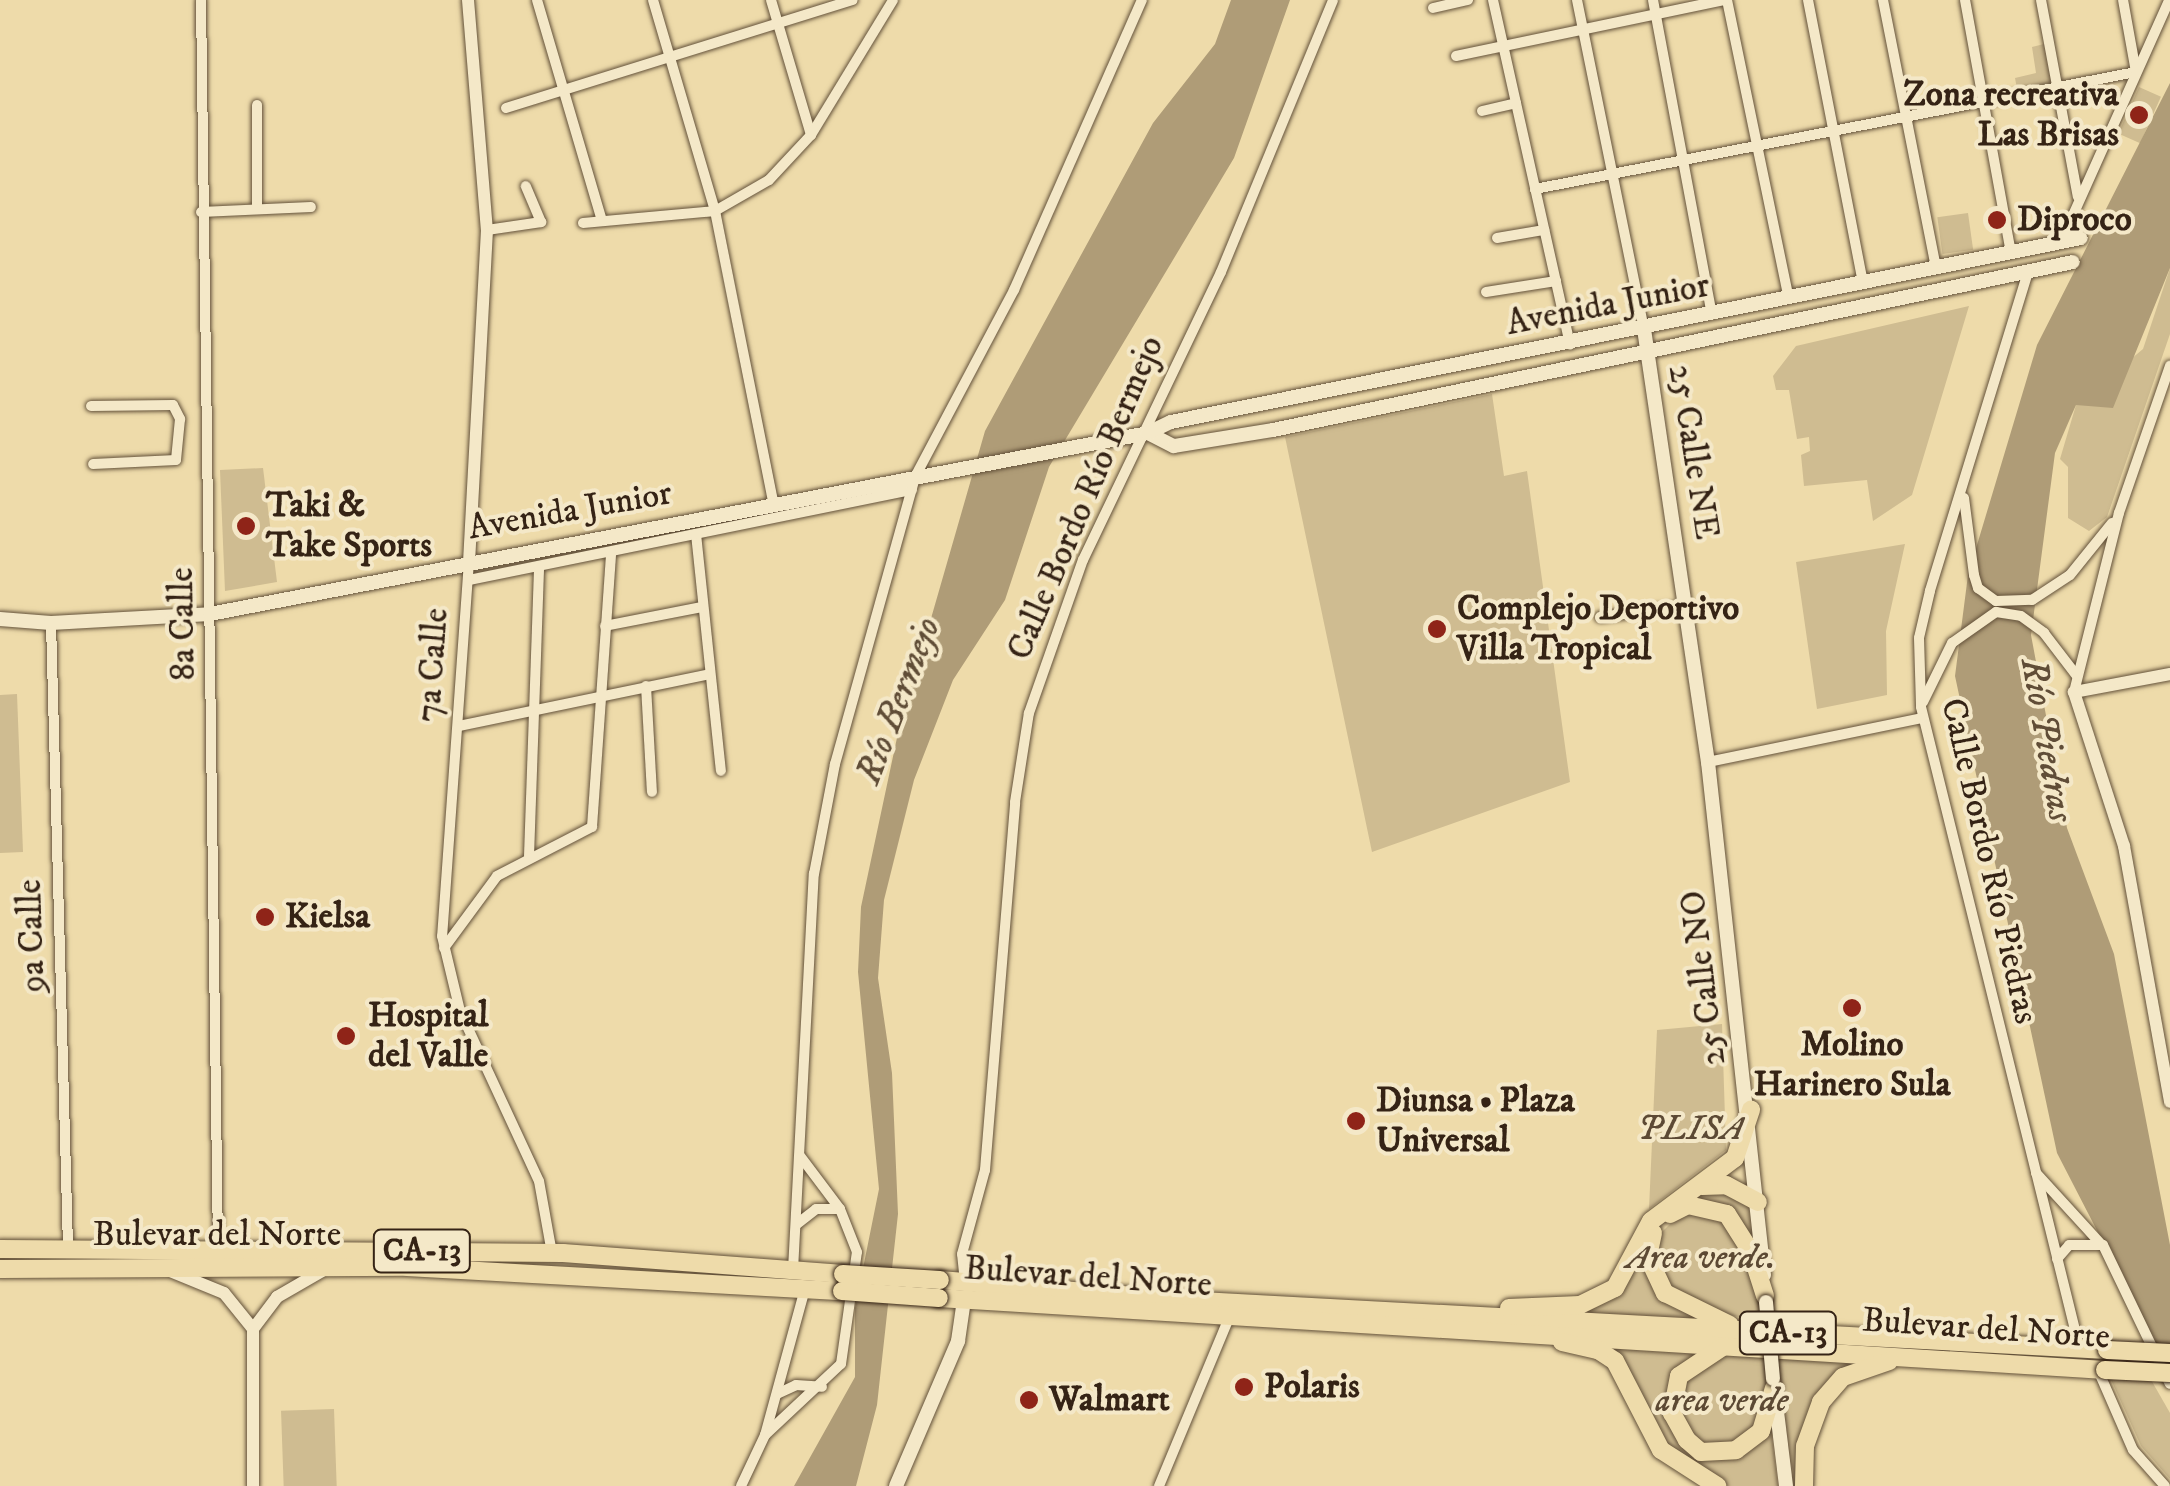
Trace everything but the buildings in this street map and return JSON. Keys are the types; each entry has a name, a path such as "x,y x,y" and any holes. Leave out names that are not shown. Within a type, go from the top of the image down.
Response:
{"highway":[{"path":"1470,1316 1602,1298 1628,1270 1651,1221 1736,1158 1750,1110"},
{"path":"1701,1186 1726,1185 1758,1202"},
{"path":"1745,1331 1664,1293 1648,1257 1650,1237 1660,1221 1688,1206 1726,1214 1752,1252 1766,1299"},
{"name":"Bulevar del Norte","path":"0,1249 218,1247 552,1253 792,1270 842,1283 964,1291 1228,1320 1539,1332 2170,1373"},
{"name":"Bulevar del Norte","path":"0,1270 330,1267 805,1289 842,1283"},
{"name":"Bulevar del Norte","path":"964,1291 2170,1353"},
{"path":"1539,1332 1615,1361 1661,1450 1717,1486"},
{"path":"1728,1344 1679,1376 1672,1413 1687,1440 1701,1452 1736,1450 1760,1431 1774,1384"},
{"path":"1804,1486 1812,1418 1832,1388 1858,1369 1914,1357"}],"main road":[{"name":"Avenida Junior","path":"0,619 51,623 210,614 470,560 914,484 932,474 1139,433 1170,422 2081,238"},
{"name":"Avenida Junior","path":"1139,433 1162,444 1185,446 2073,262"},
{"name":"25 Calle NE","path":"1644,329 1708,762"},
{"name":"25 Calle NO","path":"1708,762 1750,1110 1786,1486"},
{"name":"Calle Bordo Río Bermejo","path":"896,1486 958,1340 964,1291"}],"street":[{"name":"8a Calle","path":"201,0 218,1247"},
{"name":"7a Calle","path":"468,0 487,230 444,949 460,1011 539,1182 552,1253"},
{"path":"536,0 602,221"},
{"path":"653,0 716,210 774,505"},
{"path":"771,0 811,135"},
{"path":"506,108 853,0"},
{"path":"583,223 716,210 769,180 811,135 893,0"},
{"path":"792,1270 814,874 835,764 914,484 1014,290 1142,0"},
{"name":"Calle Bordo Río Bermejo","path":"964,1291 962,1254 985,1170 1014,802 1029,713 1056,628 1139,433 1221,272 1334,0"},
{"path":"1433,8 1468,0"},
{"path":"1493,0 1570,344"},
{"path":"1577,0 1644,329"},
{"path":"1653,0 1712,315"},
{"path":"1456,56 1726,0 1789,299"},
{"path":"1808,0 1863,283"},
{"path":"1883,0 1936,268"},
{"path":"1964,0 2011,252"},
{"path":"2041,0 2078,198"},
{"path":"2122,0 2136,72"},
{"path":"2061,242 2169,0"},
{"path":"1535,188 2136,72"},
{"path":"1482,111 1516,103"},
{"path":"256,105 257,209"},
{"path":"487,230 541,222 526,186"},
{"path":"201,212 311,207"},
{"path":"1497,238 1544,230"},
{"name":"Calle Bordo Río Piedras","path":"2028,272 1919,638 1921,713 2080,1350"},
{"path":"1486,292 1556,281"},
{"path":"2170,366 2119,512 2074,692 2124,846 2170,1102"},
{"path":"91,406 174,405 180,444 170,462 93,464"},
{"path":"180,444 206,444"},
{"path":"469,580 611,554 914,484"},
{"path":"1964,492 1978,588 1996,601 2032,600 2070,575 2098,544 2119,512"},
{"path":"696,534 721,771"},
{"path":"444,949 497,876 530,856 588,831 595,820 599,695 611,554"},
{"path":"530,856 538,566"},
{"path":"1600,618 1686,606"},
{"path":"605,626 702,607"},
{"path":"1708,762 1921,713 1952,643 1996,612 2022,616 2077,676"},
{"name":"9a Calle","path":"51,623 68,1248"},
{"path":"459,726 710,674"},
{"path":"2074,692 2170,674"},
{"path":"646,686 652,792"},
{"path":"765,1435 823,1386 841,1364 858,1252 840,1208 799,1155"},
{"path":"2036,1173 2103,1246 2170,1384"},
{"path":"796,1225 816,1209 840,1208"},
{"path":"2057,1259 2069,1244 2103,1246"},
{"path":"157,1266 224,1293 253,1328"},
{"path":"253,1486 253,1328 277,1297 330,1267"},
{"path":"741,1486 765,1435 805,1289"},
{"path":"1159,1486 1228,1320"},
{"path":"788,1360 803,1385"},
{"path":"2101,1370 2119,1425 2165,1484"},
{"path":"777,1395 803,1385 823,1386"},
{"path":"777,1395 799,1406"}],"green space":[{"path":"2048,43 2055,82 2017,89 2015,78 2036,73 2032,47"},
{"path":"2139,87 2161,97 2140,143 2118,134"},
{"path":"1968,213 1973,250 1942,254 1937,217"},
{"path":"2170,268 2170,334 2107,517 2089,531 2068,518 2068,467 2060,459 2076,405 2143,349"},
{"path":"1969,306 1912,495 1873,521 1867,480 1804,486 1801,455 1810,451 1809,437 1797,439 1789,390 1776,390 1773,376 1796,346"},
{"name":"Complejo Deportivo Villa Tropical","path":"1492,394 1504,476 1527,471 1570,782 1372,852 1285,437"},
{"name":"Taki & Take Sports","path":"263,468 277,582 225,591 220,470"},
{"path":"1905,544 1886,631 1887,695 1817,709 1796,562"},
{"path":"17,694 23,852 0,853 0,695"},
{"name":"PLISA","path":"1722,1024 1726,1150 1649,1209 1657,1030"},
{"path":"1725,1189 1752,1203 1755,1251 1744,1228 1678,1203 1703,1190"},
{"name":"Area verde.","path":"1682,1212 1711,1212 1738,1235 1758,1287 1760,1322 1701,1308 1658,1278 1654,1240"},
{"name":"area verde","path":"1642,1245 1651,1284 1708,1320 1519,1312 1606,1301"},
{"name":"area verde","path":"1602,1346 1703,1350 1667,1412 1721,1458 1770,1421 1778,1486 1728,1486 1677,1457 1662,1443"},
{"name":"area verde","path":"1724,1351 1764,1355 1767,1397 1756,1429 1735,1446 1703,1448 1690,1437 1677,1406 1684,1379"},
{"path":"1778,1356 1863,1362 1820,1393 1799,1486 1788,1456"},
{"path":"2108,1373 2150,1378 2170,1413 2170,1479 2141,1446"},
{"path":"334,1409 337,1486 284,1486 281,1411"}],"water":[{"path":"1231,0 1290,0 1234,158 1049,467 1005,600 953,680 914,780 884,900 878,978 892,1073 898,1214 877,1405 856,1486 794,1486 855,1377 855,1308 879,1189 858,972 861,907 898,733 985,431 1153,123 1215,44"},
{"name":"Río Piedras","path":"2170,83 2170,268 2113,408 2076,405 2055,453 2031,635 2067,828 2114,954 2170,1245 2170,1372 2057,1153 1955,676 1968,575 2037,345"}],"place":[{"name":"Zona recreativa Las Brisas","path":"2139,115"},
{"name":"Diproco","path":"1997,220"},
{"name":"Taki & Take Sports","path":"246,526"},
{"name":"Complejo Deportivo Villa Tropical","path":"1437,629"},
{"name":"Kielsa","path":"265,917"},
{"name":"Molino Harinero Sula","path":"1852,1008"},
{"name":"Hospital del Valle","path":"346,1036"},
{"name":"Diunsa • Plaza Universal","path":"1356,1121"},
{"name":"Polaris","path":"1244,1387"},
{"name":"Walmart","path":"1029,1400"}],"water label":[{"name":"Río Bermejo","path":"899,701"}]}
